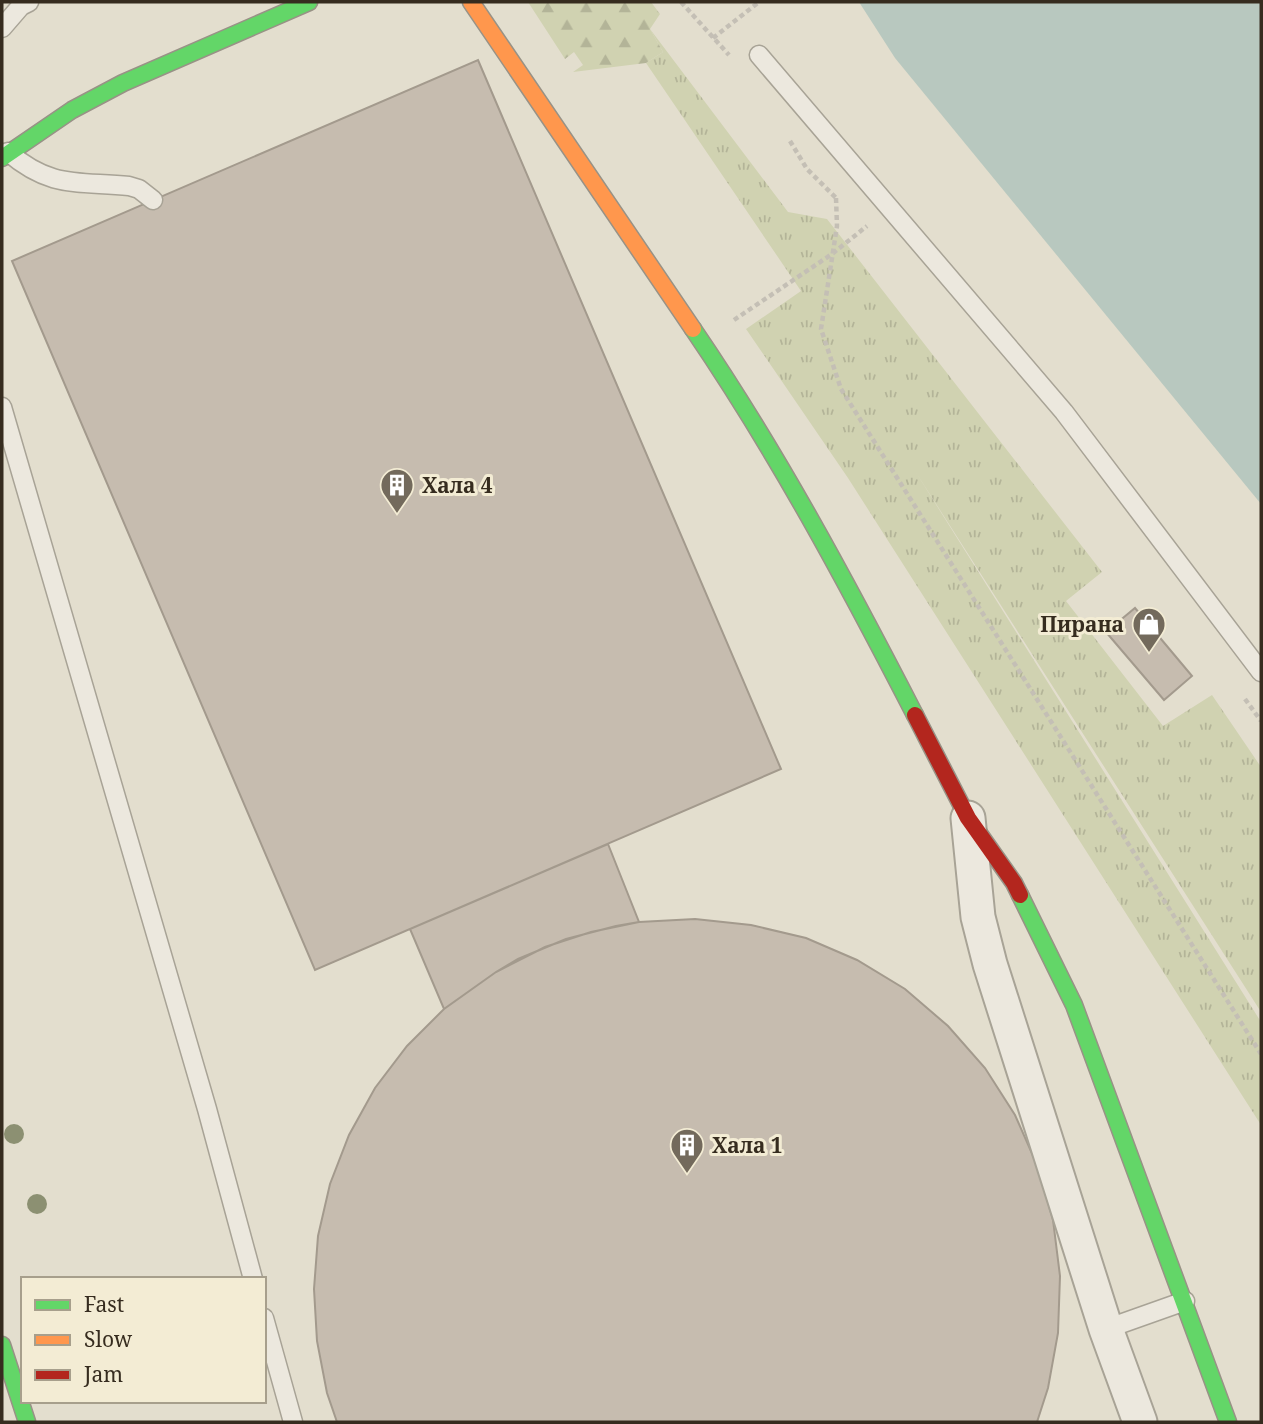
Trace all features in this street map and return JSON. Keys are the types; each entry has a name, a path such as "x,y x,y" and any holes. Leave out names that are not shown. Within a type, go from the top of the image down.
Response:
{"street":[{"path":"5,155 72,110 123,83 309,2"},
{"path":"471,2 738,395 842,574 968,818 1014,883 1074,1005 1228,1422"},
{"path":"968,818 978,917 990,964 1106,1329 1140,1422"},
{"path":"2,1345 27,1422"}],"lane":[{"path":"2,28 21,6 29,2"},
{"path":"759,55 1064,412 1261,672"},
{"path":"5,155 56,180 139,188 153,200"},
{"path":"2,407 199,1082 252,1277"},
{"path":"1106,1329 1185,1301"},
{"path":"266,1325 293,1422"}],"path":[{"path":"713,38 759,2"},
{"path":"836,198 837,226 821,329 841,389 1261,1054"},
{"path":"703,343 757,303 832,254 891,209"}],"green space":[{"path":"528,2 651,2 660,14 650,29 663,52 646,63 573,72 583,65 574,52 565,59"},
{"path":"650,29 788,212 827,219 1102,572 1066,601 1163,726 1212,695 1261,767 1261,1012 915,471 1261,1022 1261,1125 848,478 746,329 801,291 646,63 663,52"}],"shaded area":[{"path":"859,2 1261,2 1261,504 895,58"}],"building":[{"name":"Хала 4","path":"478,60 781,769 315,970 12,261"},
{"name":"Пирана","path":"1135,608 1192,676 1164,700 1106,632"},
{"path":"608,844 639,922 591,932 545,947 496,972 444,1009 410,929"},
{"name":"Хала 1","path":"695,919 751,925 806,938 857,960 905,989 948,1026 985,1068 1015,1115 1038,1167 1053,1220 1060,1276 1058,1333 1048,1388 1037,1422 337,1422 327,1393 317,1341 314,1289 318,1236 330,1184 349,1135 375,1088 407,1046 444,1009 518,959 566,939 616,926"}],"traffic: fast":[{"path":"2,158 72,110 123,83 309,2"},
{"path":"693,329 754,423 810,519 915,715"},
{"path":"1020,895 1074,1005 1228,1422"},
{"path":"2,1345 27,1422"}],"traffic: slow":[{"path":"471,2 693,329"}],"traffic: jam":[{"path":"915,715 968,818 1020,895"}],"place":[{"name":"Хала 4","path":"397,515"},
{"name":"Пирана","path":"1149,654"},
{"name":"Хала 1","path":"687,1175"}]}
